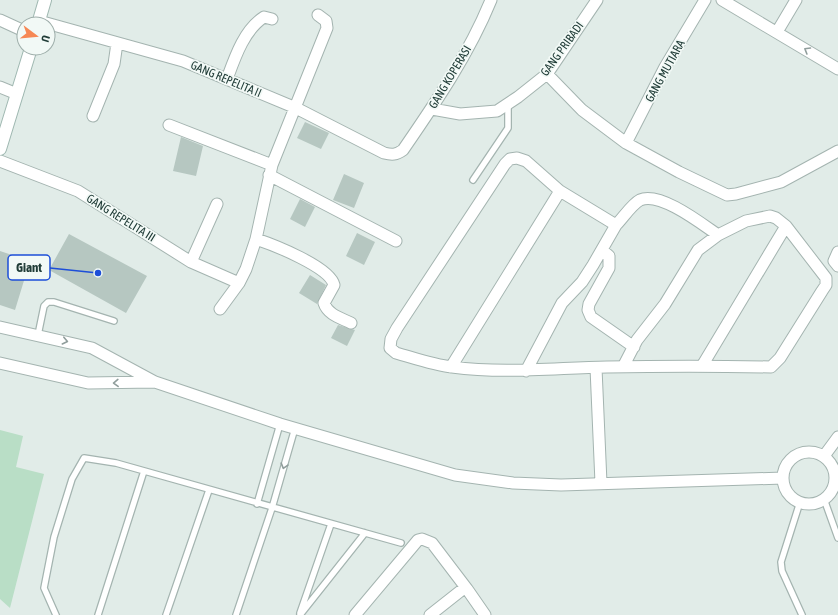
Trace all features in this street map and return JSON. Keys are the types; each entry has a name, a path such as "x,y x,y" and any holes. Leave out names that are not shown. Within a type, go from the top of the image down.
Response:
{"main road":[{"path":"41,16 46,0"},
{"path":"0,149 29,56"}],"street":[{"name":"GANG KOPERASI","path":"403,150 432,109 459,66 490,0"},
{"name":"GANG PRIBADI","path":"432,109 460,114 497,111 508,104 547,74 597,0"},
{"name":"GANG MUTIARA","path":"626,143 665,67 705,0"},
{"path":"722,0 838,69"},
{"path":"777,32 796,0"},
{"path":"220,309 239,282 246,269 256,239 271,170 327,28 326,21 318,15"},
{"path":"227,79 234,60 254,23 264,18 272,19"},
{"path":"0,20 16,27"},
{"name":"GANG REPELITA II","path":"56,27 183,61 296,108 384,153 397,154 403,150"},
{"path":"93,116 114,64 117,43"},
{"path":"547,74 582,110 626,143 679,172 727,195 782,182 838,150"},
{"path":"0,87 17,94"},
{"path":"169,125 271,170 396,242"},
{"path":"616,224 560,190 526,161 517,158 510,159 397,328 390,340 390,348 396,353 451,367 526,371 623,367 771,367 780,358 826,285 826,278 786,226 770,216 746,221 718,235 698,250 665,304 634,347 623,367"},
{"name":"GANG REPELITA III","path":"0,162 78,191 191,262 239,282"},
{"path":"451,367 560,190"},
{"path":"526,371 562,303 582,282 616,224 640,200 650,198 686,213 718,235"},
{"path":"191,262 217,204"},
{"path":"702,366 786,226"},
{"path":"256,239 288,250 330,276 334,285 324,303 326,309 332,314 351,323"},
{"path":"602,250 609,256 609,268 589,304 588,310 591,317 634,347"},
{"path":"838,252 834,261 838,266"},
{"path":"0,327 92,348 155,382 280,424 455,475 513,483 561,485 601,483 666,483 783,478"},
{"path":"0,363 88,383 155,382"},
{"path":"596,368 601,483"},
{"path":"824,456 838,437"},
{"path":"812,451 824,456 832,464 836,478 833,490 824,499 813,504 800,502 790,495 784,484 783,478 786,466 790,460 800,453 812,451"},
{"path":"355,615 418,540 422,539 432,543 485,615"},
{"path":"430,615 460,590 467,589"}],"lane":[{"path":"473,180 508,128 508,104"},
{"path":"38,335 44,306 48,302 54,302 114,321"},
{"path":"257,504 280,424"},
{"path":"236,615 272,508 295,428"},
{"path":"56,615 44,588 54,537 70,486 84,458 116,463 257,504 401,543"},
{"path":"98,615 144,471"},
{"path":"166,615 209,490"},
{"path":"824,499 838,538"},
{"path":"800,502 781,562 782,571 802,615"},
{"path":"300,615 330,524"},
{"path":"300,615 365,533"}],"green space":[{"path":"0,430 23,436 16,467 44,474 10,608 0,599"}],"building":[{"path":"305,122 329,133 321,149 297,138"},
{"path":"181,137 203,146 196,176 173,171"},
{"path":"344,174 364,183 354,208 333,200"},
{"path":"300,199 315,207 305,227 290,219"},
{"path":"357,233 375,242 364,265 346,256"},
{"path":"69,234 147,276 126,313 49,270"},
{"path":"0,251 30,261 15,310 0,305"},
{"path":"310,275 326,285 317,304 299,293"},
{"path":"338,325 355,330 347,346 331,338"}],"place":[{"name":"Giant","path":"98,273"}]}
